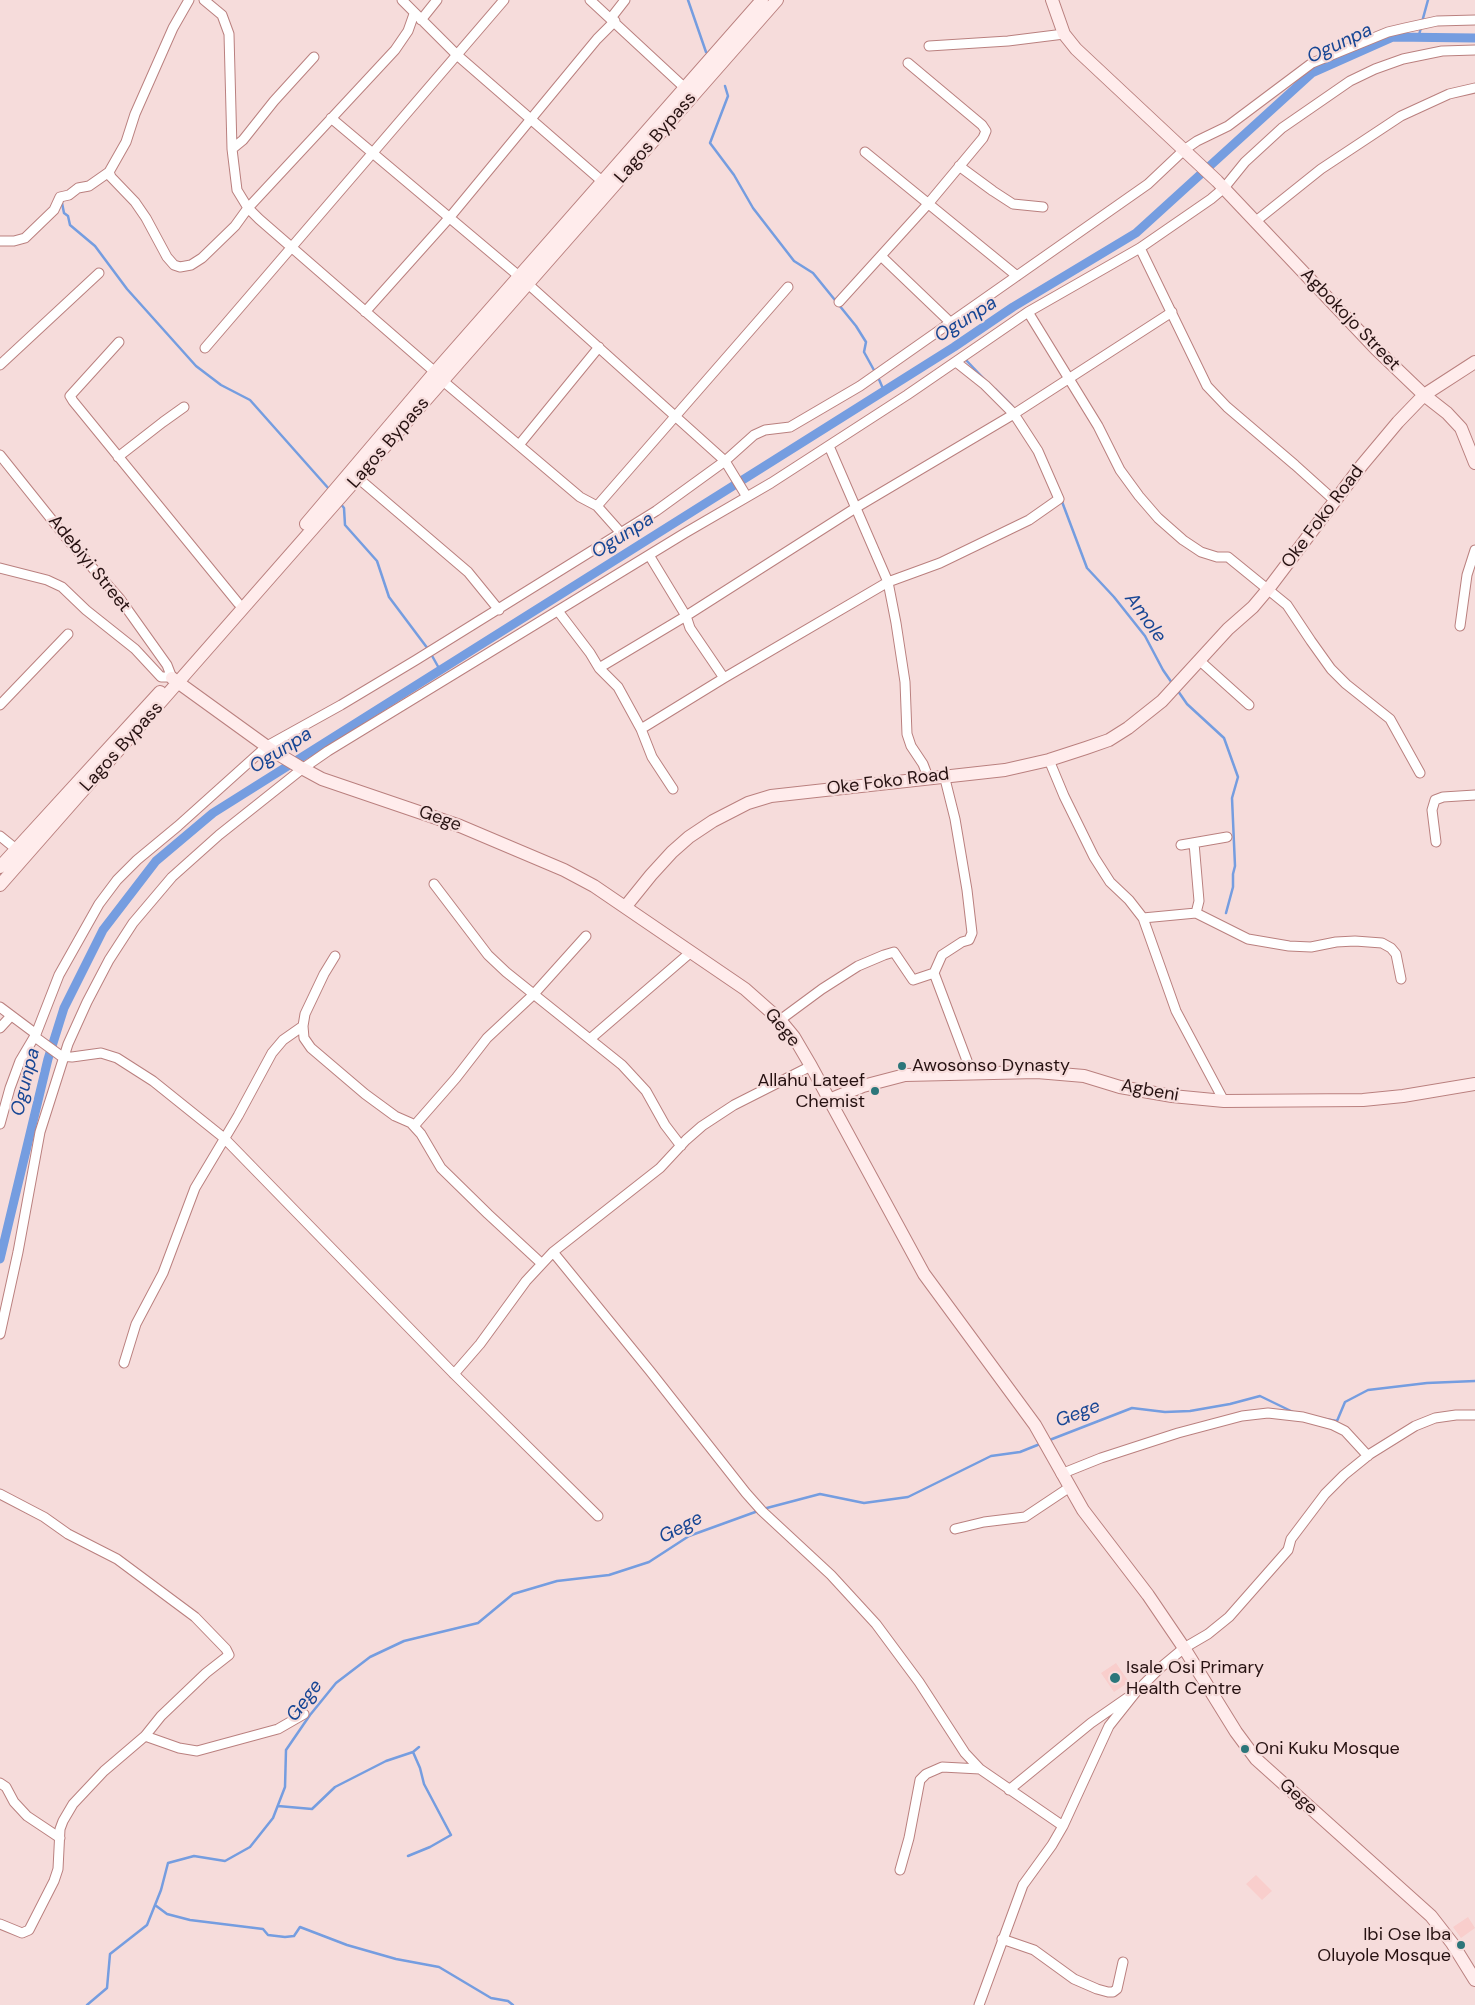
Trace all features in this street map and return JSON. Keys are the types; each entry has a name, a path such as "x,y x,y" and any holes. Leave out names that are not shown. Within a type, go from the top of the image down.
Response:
{"street":[{"path":"0,241 14,241 24,238 54,210 60,197 69,195 78,188 89,186 109,172 126,142 135,114 173,28 189,0"},
{"path":"204,0 222,15 229,34 232,148 236,190 248,208 439,377 580,497 597,506 621,533"},
{"path":"402,0 457,55 603,182"},
{"path":"109,172 111,177 135,202 167,257 174,265 180,267 192,265 202,258 235,226 248,208 395,50 418,17 437,0"},
{"path":"205,348 504,0"},
{"path":"590,0 686,89"},
{"path":"365,312 450,217 532,120 613,20 625,0"},
{"name":"Lagos Bypass","path":"524,281 603,182 762,0"},
{"name":"Lagos Bypass","path":"0,885 238,602 777,0"},
{"path":"929,46 1064,34 1052,0"},
{"path":"0,1124 20,1061 35,1036 59,975 99,904 117,880 137,860 270,748 499,610 621,533 726,463 754,435 765,430 790,427 860,386 1148,184 1197,141 1228,126 1312,63 1388,32 1437,21 1475,20"},
{"name":"Agbokojo Street","path":"1064,34 1076,49 1116,88 1256,221 1376,349 1424,395 1447,413 1461,428 1475,463"},
{"path":"0,1334 23,1229 40,1132 62,1056 86,1002 133,922 172,877 219,835 300,768 746,494 829,446 1028,312 1140,248 1220,185 1282,128 1350,82 1375,69 1403,59 1442,51 1475,50"},
{"path":"232,148 243,140 274,101 314,57"},
{"path":"839,302 928,204 983,138 986,131 982,124 908,63"},
{"path":"1256,221 1321,169 1401,116 1449,94 1475,88"},
{"path":"331,118 450,217 675,415 726,463 746,494"},
{"path":"864,152 1017,276"},
{"path":"960,166 1013,204 1043,207"},
{"path":"1140,248 1207,386 1227,407 1335,501"},
{"path":"881,256 951,323"},
{"path":"0,365 99,272"},
{"path":"597,506 788,287"},
{"path":"1028,312 1098,426 1120,470 1139,496 1158,518 1201,552 1218,557 1228,557 1269,588 1287,605 1331,669 1346,684 1390,719 1420,773"},
{"path":"599,668 686,616 857,507 1014,414 1172,312"},
{"path":"119,342 70,396 238,602"},
{"path":"519,445 599,347"},
{"path":"641,729 888,582 940,563 1029,520 1059,499 1038,451 1014,414 985,385 956,362"},
{"name":"Oke Foko Road","path":"626,906 656,869 689,837 713,821 748,803 771,796 944,775 1005,770 1049,760 1109,740 1128,728 1175,687 1228,629 1253,607 1377,445 1424,395 1475,362"},
{"name":"Lagos Bypass","path":"0,867 358,478 439,377"},
{"path":"118,457 184,408"},
{"path":"829,446 888,582 905,682 907,734 910,746 923,764 928,777"},
{"name":"Adebiyi Street","path":"0,455 68,540 120,599 167,665 174,679"},
{"path":"358,478 468,572 499,610"},
{"path":"1460,626 1467,575 1475,550"},
{"path":"649,555 686,616 690,628 724,678"},
{"path":"0,568 47,580 62,587 86,610 135,649 161,677 174,679"},
{"path":"558,611 599,668 618,687 641,729 652,757 673,789"},
{"path":"0,705 68,634"},
{"path":"1200,661 1249,705"},
{"name":"Gege","path":"174,679 270,748 300,768 322,779 460,826 564,870 594,886 626,906 745,989 780,1020 794,1038 811,1066 924,1274 1035,1425 1083,1510 1148,1595 1184,1648 1231,1725 1256,1759 1431,1916 1452,1943 1475,1980"},
{"path":"1049,760 1064,796 1094,857 1110,882 1129,900 1143,918 1176,1012 1224,1101"},
{"path":"944,775 955,819 972,933 969,940 962,942 942,955 934,973 972,1074"},
{"path":"1436,842 1432,810 1435,800 1443,797 1475,795"},
{"path":"0,836 16,849"},
{"path":"1181,845 1227,837"},
{"path":"1194,842 1199,901 1196,913"},
{"path":"434,884 488,955 533,995 622,1065 646,1090 665,1125 681,1146"},
{"path":"1143,918 1196,913 1248,940 1289,946 1311,946 1355,941 1382,943 1391,948 1396,954 1401,979"},
{"path":"414,1126 456,1078 486,1038 533,995 586,936"},
{"path":"590,1039 691,952"},
{"path":"780,1020 829,984 858,966 884,955 894,952 913,980 934,973"},
{"path":"335,956 305,1014 304,1038 311,1048 364,1094 395,1116 414,1126 421,1134 441,1168 541,1263"},
{"path":"0,1007 62,1056 101,1053 117,1058 153,1080 224,1138 454,1374 598,1516"},
{"path":"0,1028 11,1016"},
{"path":"124,1363 136,1324 163,1273 195,1188 272,1053 283,1040 303,1026"},
{"path":"454,1374 480,1344 541,1263 553,1252 660,1168 702,1126 734,1105 811,1066"},
{"name":"Agbeni","path":"829,1100 863,1086 905,1074 1037,1072 1084,1076 1154,1093 1224,1101 1363,1100 1475,1084"},
{"path":"553,1252 645,1364 746,1493 762,1511 831,1575 876,1624 919,1682 965,1753 980,1769 1063,1826"},
{"path":"1062,1474 1100,1458 1178,1433 1242,1416 1268,1413 1302,1416 1333,1425 1345,1431 1368,1456"},
{"path":"978,2005 1023,1885 1052,1845 1063,1826 1109,1726 1136,1692 1184,1648 1208,1634 1229,1617 1288,1550 1291,1539 1326,1494 1344,1475 1368,1456 1415,1426 1442,1417 1475,1415"},
{"path":"955,1529 984,1522 1025,1517 1070,1487"},
{"path":"0,1494 44,1517 68,1534 117,1559 195,1617 228,1652 227,1657 206,1673 161,1716 145,1736 104,1771 74,1804 63,1821 58,1868 54,1881 32,1926 26,1933 22,1933 0,1924"},
{"path":"1009,1790 1091,1723 1136,1692"},
{"path":"145,1736 179,1748 197,1751 278,1729 304,1714"},
{"path":"900,1870 909,1838 920,1780 926,1774 942,1767 980,1769"},
{"path":"0,1783 6,1787 14,1802 27,1816 60,1838"},
{"path":"1002,1939 1034,1950 1074,1979 1108,1992 1116,1989 1123,1962"}],"shaded area":[{"name":"Isale Osi Primary Health Centre","path":"1116,1663 1129,1682 1114,1692 1101,1673"},
{"path":"1256,1875 1272,1891 1262,1900 1246,1884"},
{"path":"1468,1917 1475,1928 1461,1938 1453,1927"}],"waterway":[{"path":"688,0 706,52"},
{"path":"1422,22 1428,0"},
{"path":"1418,38 1421,28"},
{"name":"Ogunpa","path":"0,1259 48,1059 64,1008 103,930 156,861 213,813 954,347 1013,307 1136,233 1312,73 1393,37 1475,38"},
{"path":"725,86 728,96 710,143 734,175 753,208 794,261 813,273 856,326 866,342 864,352 875,372"},
{"path":"62,203 64,213 68,216 70,225 95,246 127,289 196,366 221,385 250,400 329,489"},
{"name":"Amole","path":"965,359 985,380"},
{"path":"878,377 884,391"},
{"name":"Amole","path":"995,389 1012,406"},
{"name":"Amole","path":"1061,499 1087,568 1114,597 1145,636 1172,683"},
{"path":"340,503 344,508 345,525 377,561 389,597 428,649"},
{"path":"431,654 440,670"},
{"name":"Amole","path":"1178,691 1187,704 1224,738 1238,777 1232,798 1235,866 1233,887 1226,913"},
{"name":"Gege","path":"1325,1419 1337,1421 1345,1402 1368,1390 1427,1383 1475,1381"},
{"name":"Gege","path":"1047,1441 1132,1408 1165,1412 1190,1411 1230,1404 1260,1396 1293,1412"},
{"name":"Gege","path":"763,1509 820,1494 864,1503 908,1497 991,1456 1020,1452 1040,1444"},
{"name":"Gege","path":"87,2005 107,1988 110,1954 147,1925 161,1890 168,1863 194,1856 225,1861 250,1847 273,1818 285,1787 286,1750 310,1715 336,1683 370,1657 404,1641 478,1623 513,1594 557,1581 609,1575 649,1562 689,1536 758,1511"},
{"path":"278,1806 312,1809 335,1787 386,1761 413,1752 419,1747"},
{"path":"408,1856 430,1847 451,1835 424,1784 413,1752"},
{"path":"155,1905 167,1914 190,1920 263,1929 268,1935 294,1936 300,1927 347,1945 396,1959 439,1967 491,1998 508,2001 513,2005"}],"place":[{"name":"Awosonso Dynasty","path":"902,1066"},
{"name":"Allahu Lateef Chemist","path":"875,1091"},
{"name":"Isale Osi Primary Health Centre","path":"1115,1678"},
{"name":"Oni Kuku Mosque","path":"1245,1749"},
{"name":"Ibi Ose Iba Oluyole Mosque","path":"1461,1945"}]}
